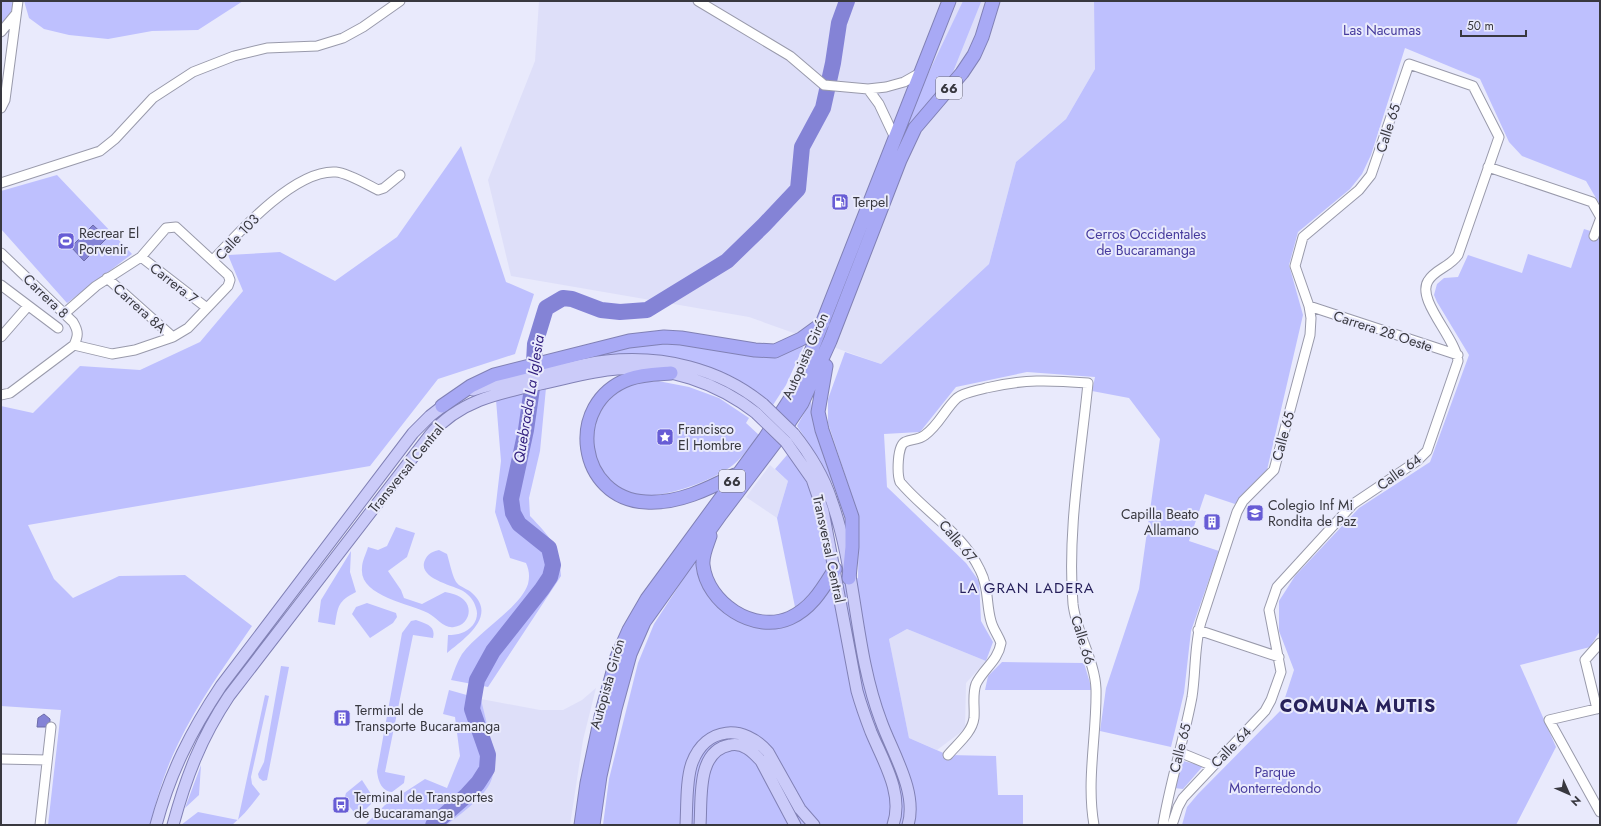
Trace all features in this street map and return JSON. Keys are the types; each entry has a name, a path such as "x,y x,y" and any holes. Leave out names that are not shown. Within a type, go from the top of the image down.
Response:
{"highway":[{"name":"Autopista Girón","path":"581,825 596,739 614,668 622,644 647,599 791,400 824,323 920,72 949,1"},
{"path":"928,55 937,44 956,1"},
{"path":"962,72 963,61 978,26 985,1"},
{"name":"Autopista Girón","path":"593,825 600,776 614,709 630,654 638,636 652,609 797,412 813,382 900,160 915,128 962,72 974,55 982,38 993,1"},
{"path":"442,406 458,394 482,380 516,379 547,373 629,341 664,337 697,340 755,350 775,350 801,339 824,323"},
{"path":"830,341 818,412 822,430 852,517 852,547 849,578"},
{"path":"671,373 644,375 628,379 610,390 598,403 588,421 586,441 588,454 599,476 623,497 646,502 678,499 694,494 739,473"},
{"path":"721,514 705,550 703,564 708,583 714,593 723,603 739,614 756,620 768,622 790,618 802,611 814,599 835,569"}],"main road":[{"name":"Transversal Central","path":"173,825 192,762 204,735 225,701 287,618 425,441 446,419 471,403 516,379 605,361 634,359 663,361 709,373 737,386 763,404 794,434 812,458 826,484 840,529 864,665 873,700 909,794 911,816 908,825"},
{"name":"Transversal Central","path":"547,373 638,369 671,373 697,380 720,390 756,413 786,442 806,468 817,493 827,525 857,692 866,719 892,780 896,795 896,816 893,825"},
{"name":"Transversal Central","path":"156,825 166,788 180,755 217,691 413,433 442,406"},
{"path":"686,825 690,770 695,756 710,740 725,733 733,732 742,733 756,739 768,752 800,809 814,825"},
{"path":"700,825 705,766 715,751 731,745 746,748 758,757 795,825"}],"street":[{"path":"2,107 6,95 15,15 18,1"},
{"path":"1,183 100,151 115,139 153,98 193,72 234,56 267,48 317,46 343,38 364,27 400,1"},
{"path":"698,1 790,56 824,85 868,89 886,87 898,84 920,72"},
{"path":"1,32 15,15"},
{"name":"Calle 65","path":"1163,825 1168,795 1192,696 1198,630 1237,512 1243,501 1274,470 1310,335 1311,318 1309,306 1295,266 1303,237 1359,190 1371,174 1377,162 1409,64 1473,86 1499,137 1488,167"},
{"path":"868,89 879,104 895,138"},
{"path":"1458,355 1426,297 1426,285 1432,276 1451,264 1458,255 1488,167 1592,202 1600,216"},
{"name":"Calle 103","path":"74,345 112,354 135,350 174,338 188,328 228,286 230,280 228,275 213,260 250,219 302,181 320,173 338,172 378,190 384,188 400,175"},
{"path":"1594,236 1600,220"},
{"path":"65,313 107,278 129,267 141,257 166,228 176,228 213,260"},
{"name":"Carrera 8","path":"1,253 65,313 78,330 74,345"},
{"name":"Carrera 7","path":"141,257 207,308"},
{"name":"Carrera 8A","path":"107,278 174,338"},
{"path":"1,285 58,328"},
{"path":"1,337 28,306"},
{"name":"Carrera 28 Oeste","path":"1309,306 1458,355"},
{"path":"3,395 74,345"},
{"name":"Calle 64","path":"1183,798 1268,706 1281,672 1269,610 1277,587 1353,504 1424,455 1457,367 1458,355"},
{"name":"Calle 66","path":"902,444 926,434 938,424 957,398 969,392 1007,383 1035,380 1088,383 1072,539 1072,571 1074,610 1096,686 1091,795 1094,825"},
{"name":"Calle 67","path":"902,444 899,448 898,475 900,482 952,531 977,563 986,585 991,624 1001,643 998,655 982,675 974,690 972,724 969,731 948,755"},
{"path":"1198,630 1279,657"},
{"path":"1600,643 1585,660 1598,709 1549,720 1600,812"},
{"path":"40,825 51,727"},
{"path":"1179,752 1212,766"},
{"path":"1,760 47,760"},
{"path":"1168,795 1175,794 1183,798 1178,807 1172,825"}],"shaded area":[{"path":"539,1 1108,1 1095,69 1066,119 1016,162 989,264 881,364 749,317 511,276 488,180 535,61"},
{"path":"93,225 107,238 84,261 71,247"},
{"path":"770,465 788,481 777,518 746,497"},
{"path":"907,629 986,661 966,683 965,729 937,750 909,738 889,639"},
{"path":"596,688 583,740 570,825 447,825 480,796 493,760 481,699 540,710 563,710 582,700"},
{"path":"44,714 50,719 50,727 37,727 38,718"}],"green space":[{"path":"1,1 15,1 11,12 2,25"},
{"path":"24,1 243,1 198,30 152,31 108,39 69,35 44,29 29,18"},
{"path":"963,1 981,2 953,72 908,132 886,182 918,95"},
{"name":"Cerros Occidentales de Bucaramanga","path":"1094,1 1600,1 1600,205 1586,181 1522,156 1509,142 1480,79 1405,48 1371,155 1362,174 1350,189 1298,232 1289,265 1303,315 1267,470 1235,504 1205,494 1189,541 1219,551 1191,631 1184,693 1171,747 1100,731 1106,688 1139,589 1160,439 1129,398 1092,391 1095,377 1027,372 956,387 920,432 884,434 887,487 966,563 979,581 981,621 993,642 986,661 907,629 889,639 909,738 948,755 996,756 998,795 1023,795 1023,825 603,825 609,779 638,663 654,624 695,561 703,586 716,603 785,626 804,618 818,605 829,589 858,578 859,517 828,423 828,399 845,352 881,364 989,264 1016,162 1066,119 1095,69"},
{"path":"461,146 506,282 534,294 515,354 438,379 370,466 28,525 54,579 73,598 119,576 185,575 252,626 194,713 186,728 165,774 150,825 48,825 61,710 1,706 1,406 33,413 80,366 140,370 200,342 243,291 228,255 280,252 335,281 397,237"},
{"name":"Recrear El Porvenir","path":"57,175 132,254 67,303 1,229 1,191"},
{"name":"Parque Monterredondo","path":"1584,229 1600,234 1600,631 1590,647 1520,665 1556,747 1516,825 1182,825 1187,807 1198,794 1281,710 1294,670 1279,631 1279,601 1295,576 1359,508 1430,462 1469,355 1437,302 1434,295 1437,284 1444,278 1458,277 1468,255 1522,273 1528,254 1571,268"},
{"path":"650,342 674,342 761,356 805,343 786,385 773,405 742,382 724,373 687,360 668,356 629,354 609,356 550,368"},
{"path":"658,381 689,387 719,398 749,418 746,423 759,435 745,453 733,465 707,480 693,486 663,494 636,495 625,491 610,480 600,466 595,451 594,435 597,419 605,405 617,393 634,384"},
{"path":"546,388 540,451 529,498 530,516 548,536 556,549 561,576 488,687 451,680 462,654 478,637 517,602 524,593 529,581 529,573 526,563 510,558 495,512 501,461 496,400"},
{"path":"811,401 818,439 840,498 820,460 797,426"},
{"path":"787,455 802,474 813,496 823,531 828,562 827,569 820,581 810,594 795,607 777,518 788,481 775,469"},
{"path":"396,527 415,533 407,557 388,571 401,590 404,598 422,604 445,592 462,598 467,604 469,613 466,621 459,626 447,626 420,609 398,602 377,592 368,585 363,578 363,560 368,547 378,550 387,546"},
{"path":"439,550 447,554 457,583 472,593 479,602 481,610 480,618 476,626 462,641 447,653 448,635 458,634 468,630 476,619 477,612 473,600 463,591 436,580 425,571 424,565 426,558 432,552"},
{"path":"351,551 350,572 356,592 342,601 338,609 335,625 318,622 321,600"},
{"path":"367,603 396,613 397,617 393,623 370,638 352,614 356,607"},
{"path":"416,620 430,626 434,634 433,638 413,635 385,772 405,776 404,783 392,792 385,790 379,781 377,771 402,633 411,621"},
{"path":"1002,662 1084,663 1092,690 985,690 988,676"},
{"path":"281,666 289,667 267,780 263,781 259,778 258,774 264,762"},
{"path":"449,690 481,699 490,741 493,764 493,773 488,787 472,805 447,825 365,825 385,805 425,779 447,788 460,756 455,717 443,714"},
{"path":"265,695 269,696 251,777 252,784 260,794 238,820"},
{"path":"1183,761 1203,766 1183,789 1174,788"},
{"path":"201,765 199,795 185,808"},
{"path":"362,780 375,800 358,817 344,800 346,793"},
{"path":"198,812 238,820 232,825 181,825"}],"waterway":[{"name":"Quebrada La Iglesia","path":"433,825 467,795 478,783 487,769 488,755 472,709 477,680 493,651 550,577 553,565 549,548 519,524 513,513 511,499 526,430 533,381 535,344 546,308 563,298 572,299 601,310 620,312 647,310 727,261 764,225 798,189 802,147 823,108 833,63 839,23 847,1"}],"place":[{"name":"Terpel","path":"840,202"},
{"name":"Recrear El Porvenir","path":"66,241"},
{"name":"Francisco El Hombre","path":"665,437"},
{"name":"Colegio Inf Mi Rondita de Paz","path":"1255,513"},
{"name":"Capilla Beato Allamano","path":"1212,522"},
{"name":"Terminal de Transporte Bucaramanga","path":"342,718"},
{"name":"Terminal de Transportes de Bucaramanga","path":"341,805"}],"district":[{"name":"LA GRAN LADERA","path":"1027,588"},
{"name":"COMUNA MUTIS","path":"1358,706"}],"park label":[{"name":"Las Nacumas","path":"1382,30"}]}
